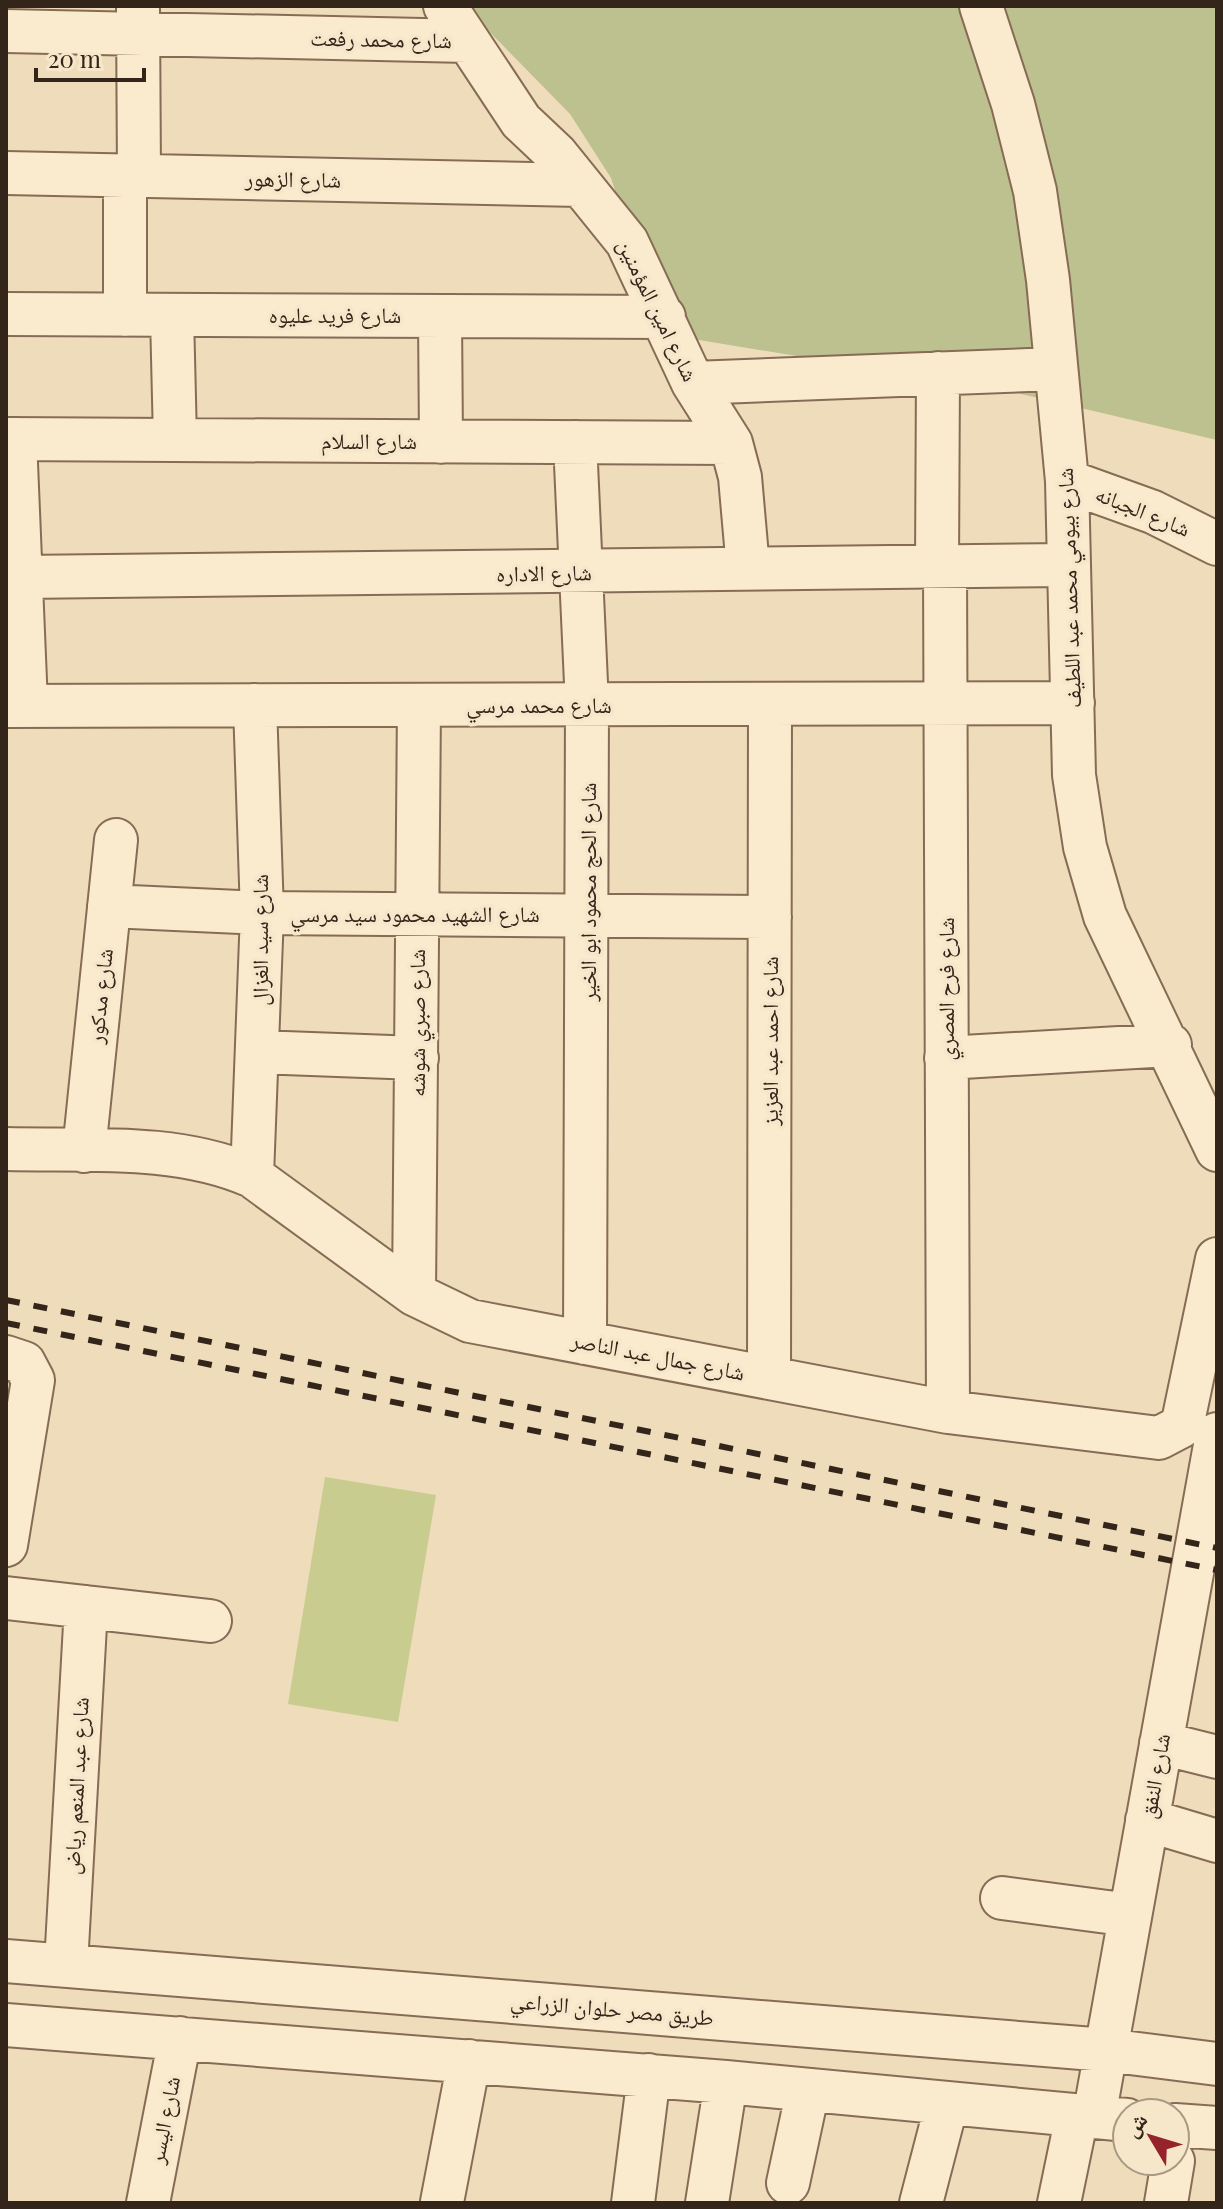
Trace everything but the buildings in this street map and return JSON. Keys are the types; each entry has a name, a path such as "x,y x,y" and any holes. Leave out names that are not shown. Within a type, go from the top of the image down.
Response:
{"street":[{"name":"شارع امين المؤمنين","path":"445,6 521,121 556,154 627,242 693,383 731,443 740,477 748,568"},
{"name":"شارع بيومي محمد عبد اللطيف","path":"981,6 1013,104 1035,191 1048,280 1054,369 1067,481 1066,565 1074,775 1085,847 1105,916 1135,982 1170,1045 1217,1150"},
{"name":"شارع محمد رفعت","path":"6,31 138,20 468,41"},
{"path":"125,315 138,20"},
{"name":"شارع الزهور","path":"6,173 580,185"},
{"name":"شارع فريد عليوه","path":"6,314 664,317"},
{"path":"172,315 175,440"},
{"path":"440,316 441,442"},
{"path":"693,383 1054,369"},
{"name":"شارع فرح المصري","path":"938,373 945,703 948,1412"},
{"path":"10,439 21,577 16,706"},
{"name":"شارع السلام","path":"10,439 731,443"},
{"name":"شارع الحج محمود ابو الخير","path":"575,442 587,705 589,915 585,1343"},
{"name":"شارع الجبانه","path":"1067,481 1153,512 1217,544"},
{"name":"شارع الاداره","path":"21,577 581,573 1066,565"},
{"name":"شارع محمد مرسي","path":"16,706 1073,703"},
{"name":"شارع احمد عبد العزيز","path":"769,1377 770,704"},
{"name":"شارع سيد الغزال","path":"252,1176 262,913 255,705"},
{"name":"شارع صبري شوشه","path":"414,1294 419,705"},
{"name":"شارع مدكور","path":"84,1151 116,840"},
{"name":"شارع الشهيد محمود سيد مرسي","path":"109,906 262,913 770,917"},
{"path":"946,1058 1170,1045"},
{"path":"258,1052 417,1058"},
{"name":"شارع جمال عبد الناصر","path":"6,1149 189,1155 222,1162 252,1176 414,1294 470,1321 948,1412 1159,1438 1170,1435 1180,1427 1184,1417 1217,1259"},
{"path":"6,1357 24,1363 33,1380 6,1545"},
{"name":"شارع النفق","path":"1059,2203 1099,2118 1106,2050 1161,1743 1202,1602 1217,1434"},
{"path":"6,1598 210,1621"},
{"name":"شارع عبد المنعم رياض","path":"66,1965 86,1607"},
{"path":"1161,1743 1217,1757"},
{"path":"1147,1820 1217,1841"},
{"path":"1002,1898 1130,1915"},
{"name":"طريق مصر حلوان الزراعي","path":"7,1967 66,1965 1106,2050 1217,2064"},
{"path":"6,2025 649,2075 1099,2118"},
{"name":"شارع اليسر","path":"148,2203 180,2038"},
{"path":"442,2202 469,2061"},
{"path":"633,2203 649,2075"},
{"path":"707,2203 726,2082"},
{"path":"788,2183 808,2090"},
{"path":"921,2203 947,2103"},
{"path":"1166,2203 1173,2177"}],"green space":[{"path":"464,6 1217,6 1217,440 1009,391 687,338 626,224 611,178 570,114"},
{"path":"325,1477 436,1495 398,1722 288,1704"}],"railway":[{"path":"6,1300 1217,1548"},
{"path":"6,1323 1217,1570"}]}
